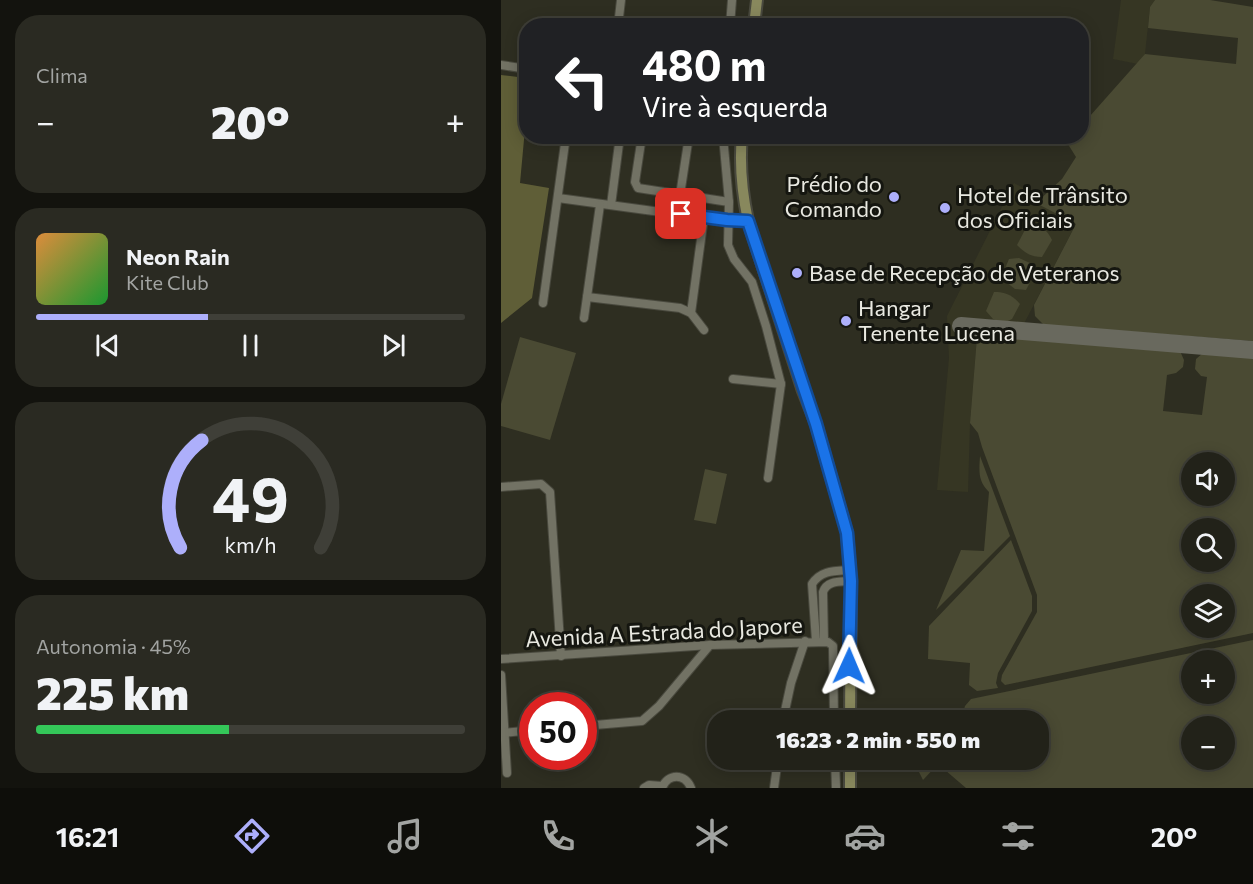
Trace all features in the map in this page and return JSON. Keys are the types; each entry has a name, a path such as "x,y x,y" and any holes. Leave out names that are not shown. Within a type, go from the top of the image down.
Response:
{"main road":[{"path":"755,18 757,0"},
{"path":"741,144 740,162 743,198 748,221 816,424 847,533 851,576 850,710"},
{"path":"850,770 850,788"}],"street":[{"path":"619,18 621,0"},
{"path":"731,18 732,0"},
{"path":"501,65 519,68"},
{"path":"543,303 565,144"},
{"path":"611,206 618,144"},
{"path":"641,144 636,185 642,189 729,202"},
{"path":"680,195 688,144"},
{"path":"724,144 729,202 727,245 734,259 752,282 767,326 781,384 768,478"},
{"path":"558,198 600,205 748,221"},
{"path":"584,318 600,205"},
{"path":"691,313 704,217"},
{"path":"587,297 680,308 691,313 704,330"},
{"path":"733,379 781,384"},
{"path":"501,487 540,484 550,492 561,656"},
{"path":"834,710 833,646 823,641 814,620 811,591 815,580 824,572 851,576"},
{"path":"823,641 823,592 825,587 851,576"},
{"path":"815,580 825,587"},
{"path":"814,620 824,620"},
{"path":"785,710 791,683 805,641"},
{"name":"Avenida A Estrada do Japore","path":"501,659 710,645 823,641"},
{"path":"597,725 632,723 648,717 710,645"},
{"path":"501,675 507,773"},
{"path":"504,733 519,731"},
{"path":"774,788 776,770"},
{"path":"835,770 836,788"},
{"path":"644,788 649,785 662,787 666,780 673,776 680,776 687,780 691,788"}],"shaded area":[{"path":"1121,0 1155,0 1150,7 1145,54 1138,64 1113,59"},
{"path":"1155,0 1210,0 1253,7 1253,341 1044,325 1035,316 1034,305 1076,224 1036,203 1062,179 1076,157 1068,144 1089,144 1089,117 1145,54 1236,64 1238,38 1148,28 1150,7"},
{"path":"501,75 519,77 519,144 524,144 520,183 549,188 532,298 501,323"},
{"path":"1014,183 1039,197 1037,203 1076,224 1017,337 977,338 970,423 968,492 937,490 949,358 947,316"},
{"path":"1027,226 1042,228 1052,240 1042,257 1028,254 1017,245"},
{"path":"1019,258 1030,263 1036,271 1026,290 1015,289 1001,278 1009,259"},
{"path":"994,292 1009,295 1020,304 1012,319 1004,323 993,319 986,311"},
{"path":"520,337 576,353 550,440 501,426 501,404"},
{"path":"977,337 1017,337 1180,351 1184,360 1183,367 1176,373 1167,375 1163,411 1202,415 1207,377 1201,376 1195,369 1196,359 1203,353 1253,358 1253,633 1235,637 1235,584 1181,584 1181,638 1229,638 1005,685 1001,681 1002,675 1037,612 1037,595 978,433 970,423"},
{"path":"980,456 1010,536 936,610 961,550 984,551 989,492 980,476"},
{"path":"705,469 727,474 716,524 694,520"},
{"path":"1011,540 1032,596 1032,611 998,673 996,683 998,688 977,691 969,685 970,663 928,659 929,626"},
{"path":"1253,640 1253,788 966,788 945,770 1049,770 1049,710 964,710 971,699 1181,655 1181,704 1235,704 1235,650 1205,650"},
{"path":"919,770 932,770 923,780"}],"taxiway":[{"path":"961,326 1253,350"}],"place":[{"name":"Prédio do Comando","path":"894,197"},
{"name":"Hotel de Trânsito dos Oficiais","path":"945,208"},
{"name":"Base de Recepção de Veteranos","path":"797,273"},
{"name":"Hangar Tenente Lucena","path":"846,321"}],"route":[{"path":"681,214 748,221 803,391 816,424 847,533 851,581 849,666"}]}
